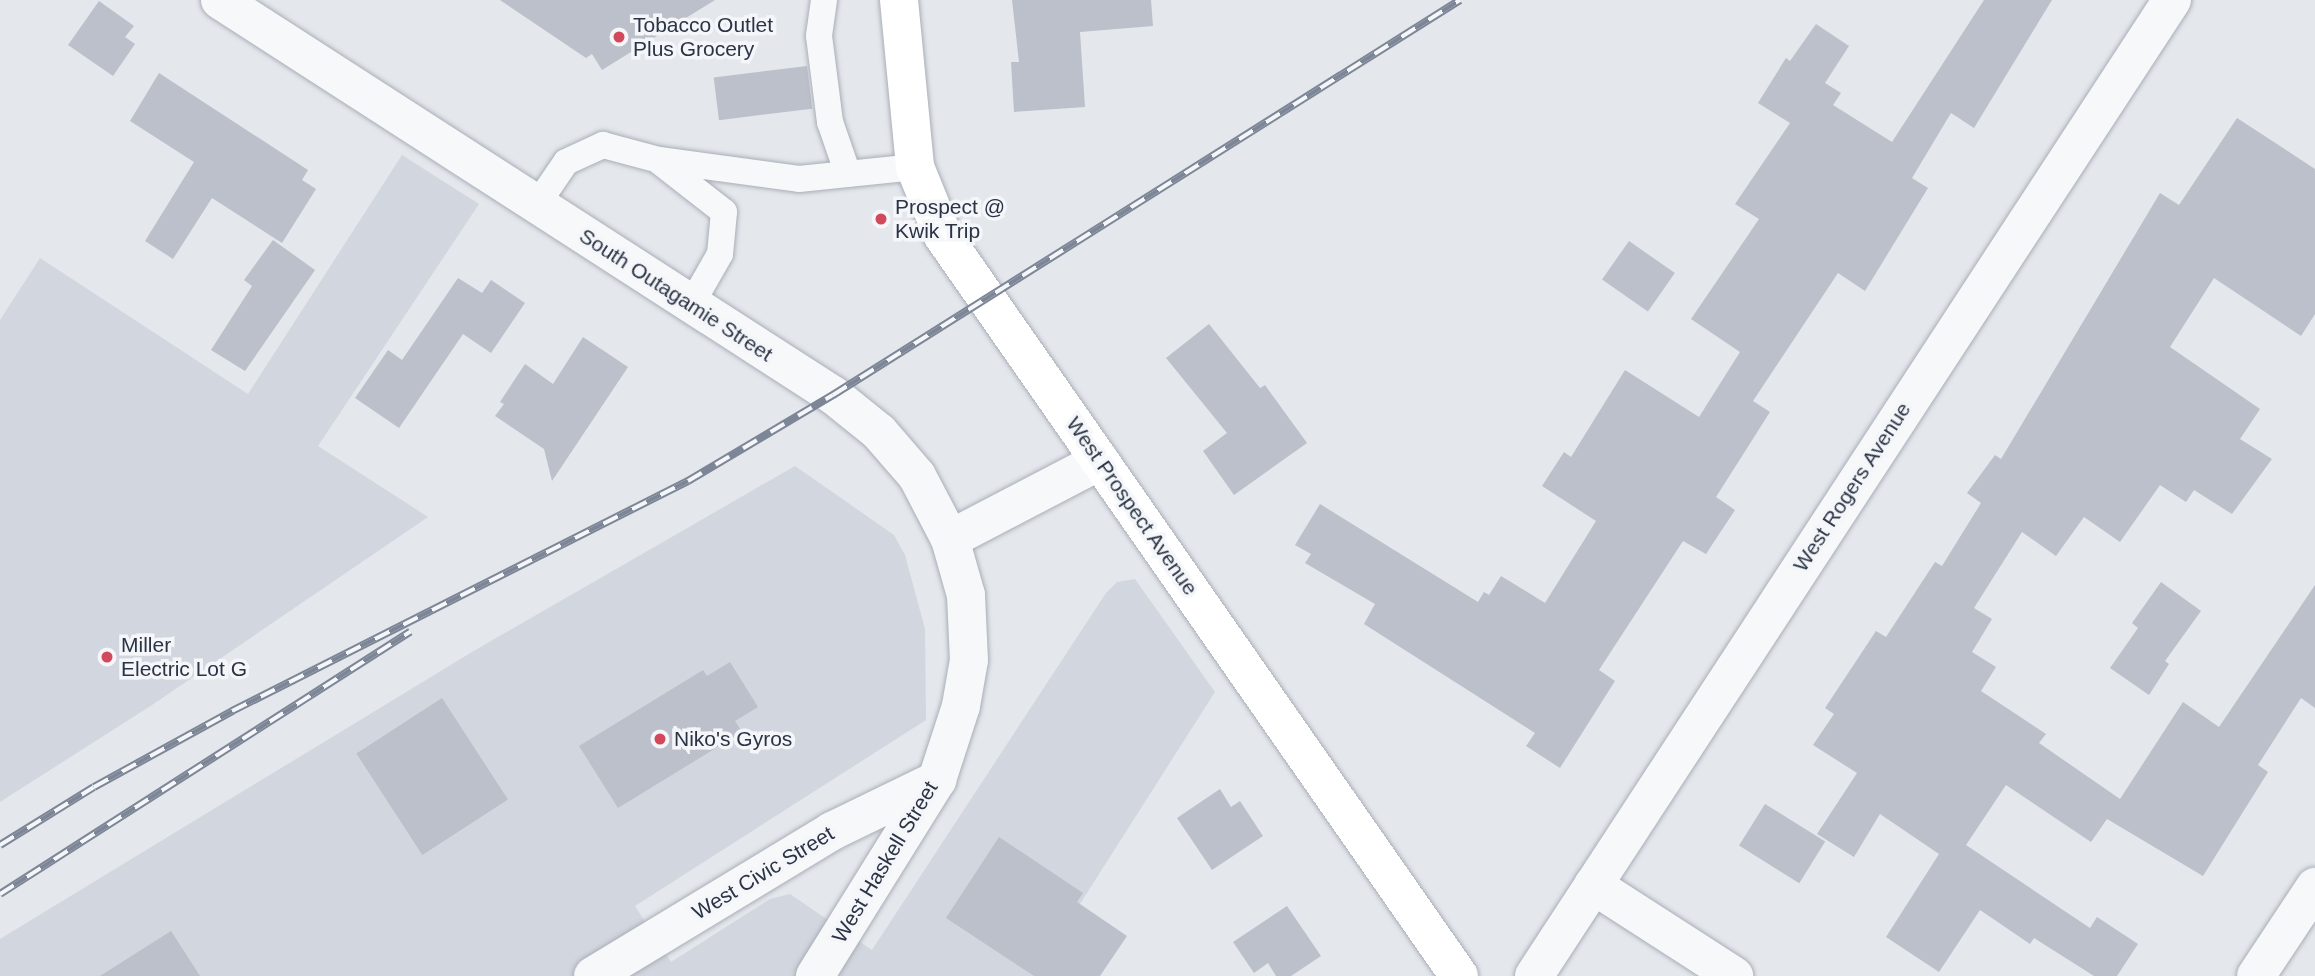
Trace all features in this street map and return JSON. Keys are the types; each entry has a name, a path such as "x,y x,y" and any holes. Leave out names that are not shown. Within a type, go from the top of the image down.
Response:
{"main road":[{"name":"West Prospect Avenue","path":"899,0 915,167 943,236 1459,976"}],"street":[{"name":"South Outagamie Street","path":"220,0 833,395 879,432 917,476 950,540"},
{"name":"West Rogers Avenue","path":"1534,976 2172,0"},
{"path":"950,540 1100,461"},
{"name":"West Haskell Street","path":"815,976 937,780 961,706 969,660 966,595 950,540"},
{"name":"West Civic Street","path":"593,976 832,831 937,780"},
{"path":"1593,885 1734,976"},
{"path":"2256,976 2315,887"}],"lane":[{"path":"824,0 819,36 828,110 848,174"},
{"path":"536,205 566,162 603,145 659,160 799,179 915,167"},
{"path":"659,160 724,212 720,254 692,303"}],"shaded area":[{"name":"Miller Electric Lot G","path":"402,155 479,204 318,446 428,517 152,705 0,802 0,320 40,258 248,394"},
{"path":"795,466 894,535 905,555 925,629 926,720 635,906 671,962 770,899 790,894 872,950 1106,593 1117,582 1135,579 1215,692 1034,976 0,976 0,939 472,652"}],"building":[{"name":"Tobacco Outlet Plus Grocery","path":"500,0 715,0 602,70 592,54 586,58"},
{"path":"1012,0 1151,0 1153,26 1080,32 1085,107 1014,112 1011,62 1019,62"},
{"path":"1984,0 2052,0 1974,128 1951,113 1912,178 1928,188 1865,291 1838,273 1753,401 1770,412 1716,497 1735,510 1706,554 1683,541 1599,670 1615,681 1560,768 1526,746 1535,733 1364,624 1375,604 1305,563 1311,554 1295,545 1320,504 1478,602 1484,592 1489,595 1501,576 1545,603 1596,521 1542,486 1564,452 1571,457 1625,370 1699,417 1740,352 1691,319 1759,219 1735,204 1790,123 1758,103 1786,58 1790,61 1816,24 1849,46 1825,83 1841,93 1833,105 1892,142"},
{"path":"99,1 134,26 125,37 135,44 113,76 68,45"},
{"path":"807,66 812,109 719,120 714,77"},
{"path":"159,73 308,170 302,180 316,189 282,243 212,198 173,259 145,241 194,162 130,121"},
{"path":"2237,118 2315,169 2315,314 2301,336 2214,278 2170,347 2260,409 2240,439 2272,459 2232,514 2194,490 2186,502 2160,485 2120,542 2084,517 2056,556 2022,532 1974,608 1992,619 1972,652 1996,667 1981,691 2046,734 2039,743 2120,799 2183,702 2219,727 2315,585 2315,708 2301,698 2258,765 2268,772 2203,876 2107,819 2091,842 2006,785 1966,845 2090,928 2097,917 2138,944 2117,976 2094,976 2034,938 2030,944 1980,910 1939,972 1886,937 1939,854 1880,814 1854,857 1817,834 1857,773 1813,745 1834,714 1825,708 1876,631 1886,637 1935,562 1942,566 1981,503 1967,493 1995,455 2001,459 2160,193 2179,205"},
{"path":"273,240 315,270 245,371 211,350 252,286 244,280"},
{"path":"1629,241 1675,273 1648,312 1602,280"},
{"path":"458,278 482,293 491,280 525,303 491,353 463,334 399,428 355,398 388,350 402,360"},
{"path":"1209,324 1260,388 1265,385 1307,443 1234,495 1203,451 1227,433 1166,358"},
{"path":"583,337 628,367 552,481 544,449 495,416 504,404 500,402 525,364 553,384"},
{"path":"2161,582 2201,611 2165,661 2169,664 2149,695 2110,668 2138,628 2132,623"},
{"name":"Niko's Gyros","path":"730,662 758,707 735,721 742,732 618,808 579,746 703,670 707,676"},
{"path":"442,698 508,799 422,855 356,754"},
{"path":"1220,789 1231,807 1240,801 1263,836 1212,870 1177,818"},
{"path":"1765,804 1825,842 1799,883 1739,846"},
{"path":"999,837 1083,893 1077,902 1127,936 1100,976 1034,976 946,918"},
{"path":"1287,906 1321,956 1291,976 1276,976 1268,963 1254,973 1233,942"},
{"path":"171,931 200,976 100,976"}],"railway":[{"path":"0,845 94,787 232,711 688,481 833,395 1460,0"},
{"path":"0,894 410,632"}],"place":[{"name":"Tobacco Outlet Plus Grocery","path":"619,37"},
{"name":"Prospect @ Kwik Trip","path":"881,219"},
{"name":"Miller Electric Lot G","path":"107,657"},
{"name":"Niko's Gyros","path":"660,739"}]}
